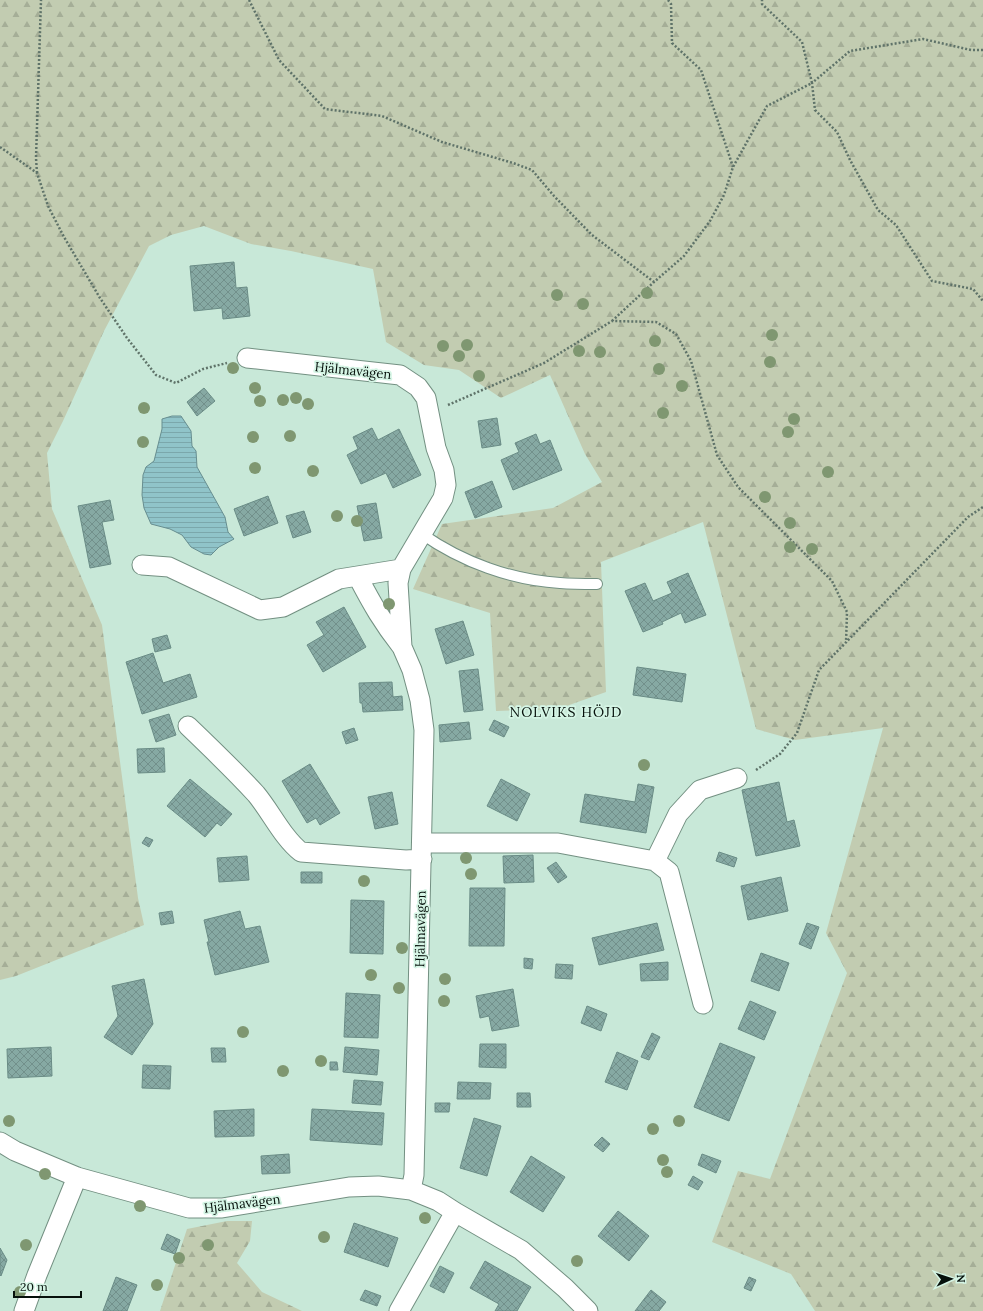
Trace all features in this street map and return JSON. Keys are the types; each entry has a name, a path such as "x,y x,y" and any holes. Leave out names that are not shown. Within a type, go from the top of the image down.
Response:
{"street":[{"name":"Hjälmavägen","path":"247,358 400,375 418,387 426,398 436,448 444,470 446,485 443,498 401,569 398,584 402,647"},
{"path":"142,565 170,567 260,610 283,607 339,579 401,569"},
{"name":"Hjälmavägen","path":"358,577 379,616 402,647 412,670 420,700 424,730 414,1175 411,1190"},
{"path":"188,726 224,760 256,795 292,845 301,852 406,860 422,851 558,844 655,861 669,872 703,1004"},
{"path":"655,861 678,814 700,790 737,778"},
{"name":"Hjälmavägen","path":"0,1142 16,1152 77,1177 188,1208 222,1208 349,1187 378,1186 411,1190 438,1201 521,1250 588,1311"},
{"path":"24,1311 77,1177"},
{"path":"400,1311 455,1212"}],"lane":[{"path":"422,534 442,547 496,571 559,583 597,584"}],"path":[{"path":"41,0 36,158 37,173 48,206 64,237 100,298 127,338 156,375 176,383 203,369 247,358"},
{"path":"249,0 279,60 324,109 382,116 442,142 532,170 554,196 592,235 654,282"},
{"path":"668,0 671,4 672,43 701,70 733,167"},
{"path":"762,0 762,4 802,42 812,83 815,110 837,132 850,160 878,210 896,225 932,281 973,289 983,301"},
{"path":"429,414 544,363 612,321 684,256 710,222 724,195 733,167 767,106 812,83 850,51 923,39 971,50 983,50"},
{"path":"0,147 37,173"},
{"path":"612,321 656,322 676,334 691,361 717,455 738,487 832,581 846,612 846,643"},
{"path":"737,778 752,773 780,754 797,733 819,670 968,517 983,507"}],"green space":[{"path":"0,0 983,0 983,1311 815,1311 791,1274 712,1242 738,1171 770,1179 847,973 826,933 883,728 795,740 756,729 703,522 601,562 606,692 558,709 496,711 490,613 413,589 442,524 553,508 602,482 585,454 550,375 501,398 459,370 424,365 386,342 373,269 251,244 204,226 171,235 149,246 104,331 47,453 52,509 102,625 138,898 144,925 16,976 0,980"},
{"path":"227,1221 252,1221 250,1241 237,1263 262,1292 302,1311 160,1311 187,1229"}],"water":[{"path":"172,416 181,416 191,431 192,446 196,451 197,467 225,517 228,532 234,539 219,547 211,555 204,554 191,547 182,535 170,529 151,524 144,508 142,495 143,475 146,467 154,461 162,429 162,419"}],"building":[{"path":"234,262 236,288 247,287 250,316 223,319 222,308 194,311 190,266"},
{"path":"204,388 215,401 197,416 187,402"},
{"path":"497,418 501,445 482,448 478,421"},
{"path":"372,428 378,440 399,429 421,475 393,488 386,473 361,484 347,455 358,449 353,437"},
{"path":"536,434 540,444 550,440 562,470 513,490 501,460 519,452 515,443"},
{"path":"492,481 502,507 475,518 465,492"},
{"path":"268,496 278,523 244,536 234,509"},
{"path":"110,500 114,520 102,522 111,564 90,568 78,506"},
{"path":"376,503 382,538 364,541 357,506"},
{"path":"304,511 311,532 293,538 286,516"},
{"path":"688,573 706,615 685,623 681,613 662,622 663,624 643,632 625,591 645,583 653,601 672,593 667,582"},
{"path":"344,607 366,647 323,672 307,645 324,635 316,622"},
{"path":"463,621 474,655 446,664 435,629"},
{"path":"167,635 171,648 155,652 152,639"},
{"path":"153,653 163,683 190,674 197,697 142,714 126,662"},
{"path":"637,667 686,674 682,702 633,695"},
{"path":"478,669 483,710 464,712 459,671"},
{"path":"392,682 393,697 402,696 403,710 363,712 362,703 360,703 359,683"},
{"path":"169,714 176,735 156,742 149,720"},
{"path":"494,720 509,727 504,737 489,730"},
{"path":"469,722 471,739 440,742 439,725"},
{"path":"354,728 358,740 346,744 342,732"},
{"path":"164,748 165,772 138,773 137,749"},
{"path":"310,764 340,813 320,825 316,818 307,823 282,781"},
{"path":"190,779 232,814 221,826 217,823 205,837 167,806"},
{"path":"501,779 530,794 517,821 487,806"},
{"path":"779,782 787,822 794,820 800,846 756,856 742,790"},
{"path":"638,784 654,787 646,833 580,822 585,794 635,802"},
{"path":"392,792 398,824 375,829 368,797"},
{"path":"146,837 153,840 149,847 142,843"},
{"path":"719,852 737,858 734,867 716,861"},
{"path":"533,855 534,882 504,883 503,856"},
{"path":"247,856 249,880 219,882 217,858"},
{"path":"556,862 567,877 558,883 547,868"},
{"path":"301,872 322,872 322,883 301,883"},
{"path":"781,877 788,911 748,920 741,886"},
{"path":"470,888 505,888 504,946 469,946"},
{"path":"351,900 384,901 383,954 350,953"},
{"path":"172,911 174,923 161,925 159,913"},
{"path":"240,911 245,929 260,926 269,962 215,975 207,942 209,942 204,920"},
{"path":"657,923 664,950 599,965 592,938"},
{"path":"807,923 819,927 811,949 799,944"},
{"path":"761,953 789,963 779,991 751,981"},
{"path":"524,958 533,959 532,969 524,968"},
{"path":"668,962 668,980 641,981 640,964"},
{"path":"556,964 573,965 572,979 555,978"},
{"path":"144,979 153,1024 132,1055 104,1037 118,1016 112,986"},
{"path":"513,989 519,1026 492,1031 489,1016 480,1018 476,996"},
{"path":"346,993 380,995 378,1038 344,1037"},
{"path":"750,1001 776,1012 764,1040 738,1029"},
{"path":"587,1006 607,1014 601,1031 581,1023"},
{"path":"652,1033 660,1037 649,1060 641,1057"},
{"path":"720,1043 755,1057 729,1121 694,1107"},
{"path":"480,1044 506,1044 506,1068 479,1067"},
{"path":"51,1047 52,1076 8,1078 7,1049"},
{"path":"345,1047 379,1050 377,1075 343,1072"},
{"path":"211,1048 225,1048 226,1062 212,1062"},
{"path":"617,1052 638,1061 627,1090 605,1082"},
{"path":"330,1062 337,1062 338,1070 330,1070"},
{"path":"143,1065 171,1066 170,1089 142,1088"},
{"path":"354,1080 383,1082 381,1105 352,1103"},
{"path":"458,1082 491,1083 490,1099 457,1099"},
{"path":"517,1093 530,1093 531,1107 517,1107"},
{"path":"435,1103 450,1103 449,1112 435,1112"},
{"path":"254,1109 254,1136 215,1137 214,1111"},
{"path":"312,1109 384,1113 382,1145 310,1140"},
{"path":"474,1118 501,1126 487,1176 460,1168"},
{"path":"602,1137 610,1144 603,1152 594,1145"},
{"path":"289,1154 290,1173 262,1174 261,1156"},
{"path":"702,1154 721,1161 716,1173 698,1165"},
{"path":"531,1156 565,1177 543,1212 510,1192"},
{"path":"693,1176 703,1182 698,1190 688,1185"},
{"path":"618,1211 649,1236 629,1261 598,1236"},
{"path":"354,1223 398,1238 388,1267 344,1252"},
{"path":"167,1234 180,1240 175,1254 161,1249"},
{"path":"0,1248 7,1260 1,1276 0,1275"},
{"path":"485,1261 531,1287 517,1311 495,1311 499,1304 470,1288"},
{"path":"440,1266 454,1273 444,1293 430,1286"},
{"path":"116,1277 137,1285 127,1311 103,1311"},
{"path":"749,1277 756,1280 751,1291 744,1288"},
{"path":"365,1290 381,1296 377,1306 360,1300"},
{"path":"651,1290 666,1302 659,1311 635,1311"}],"district":[{"name":"NOLVIKS HÖJD","path":"566,712"}]}
